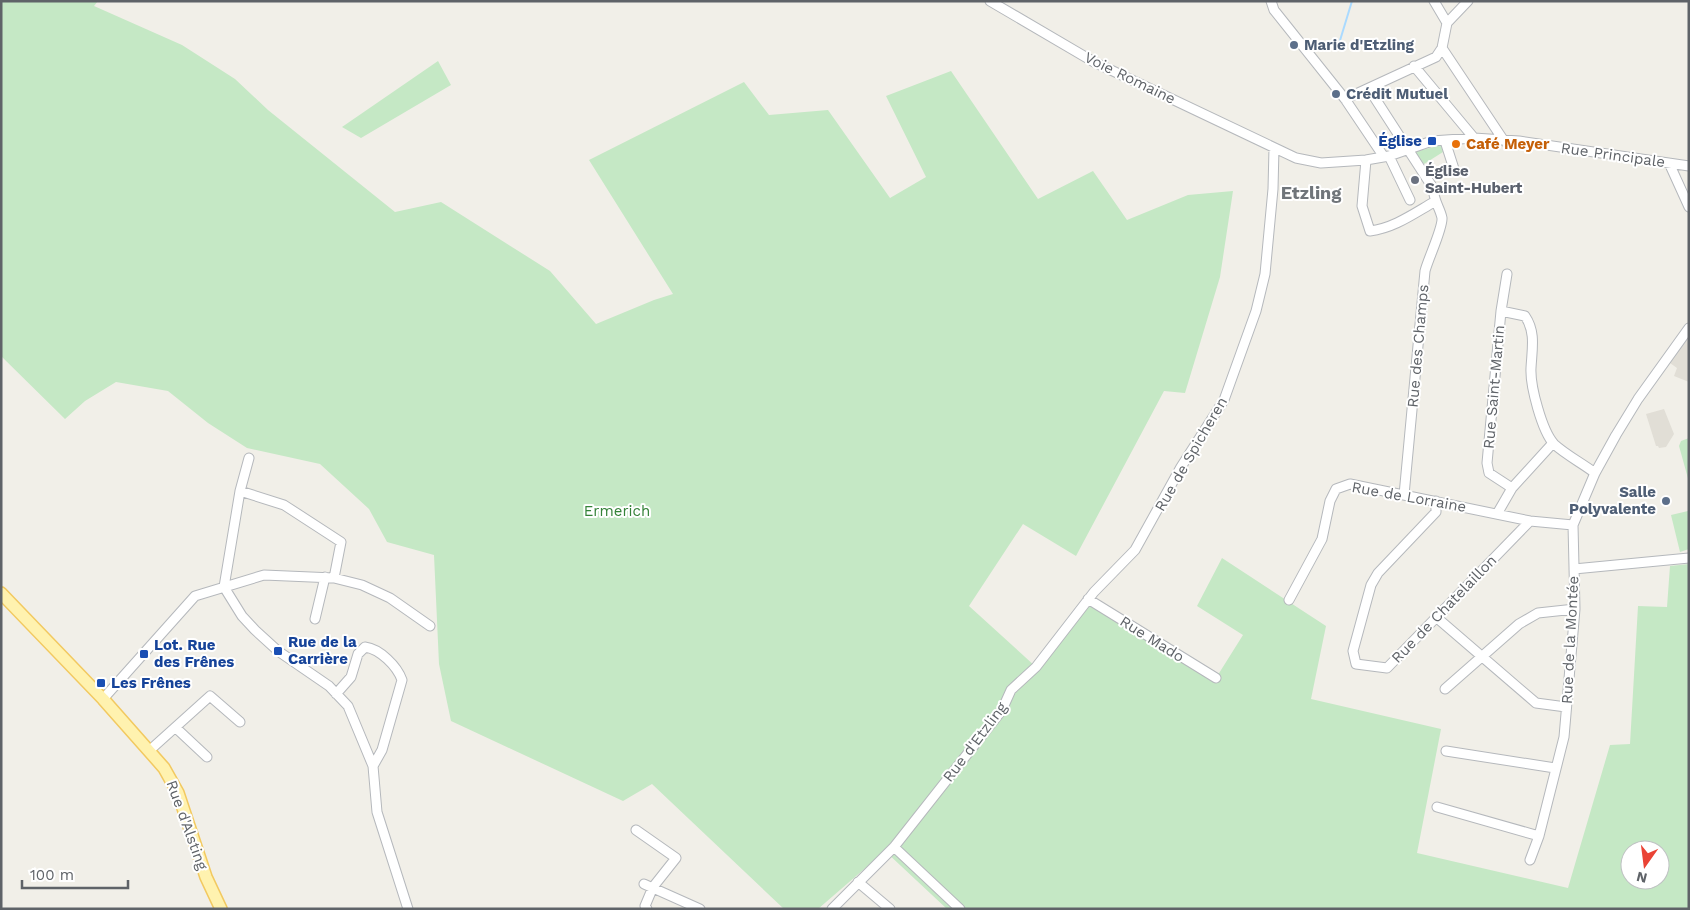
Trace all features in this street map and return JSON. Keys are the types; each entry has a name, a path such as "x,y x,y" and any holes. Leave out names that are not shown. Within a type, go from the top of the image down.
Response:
{"main road":[{"name":"Rue d'Alsting","path":"1,593 103,699 164,768 178,793 206,877 221,909"}],"street":[{"name":"Voie Romaine","path":"990,1 1094,62 1274,148"},
{"path":"1271,1 1274,10 1346,99 1386,156 1410,200"},
{"path":"1434,1 1447,23"},
{"path":"1346,99 1436,57 1442,48 1447,23 1468,1"},
{"path":"1442,48 1504,141"},
{"path":"1414,66 1474,138"},
{"name":"Rue des Champs","path":"1369,89 1409,148 1433,188 1434,202 1442,218 1441,227 1430,252 1425,271 1404,494"},
{"name":"Rue Principale","path":"1274,148 1296,158 1320,163 1366,160 1386,156 1432,141 1474,138 1689,166"},
{"path":"1446,141 1454,169"},
{"name":"Rue de Spicheren","path":"1135,550 1181,467 1218,413 1256,311 1265,274 1273,189 1274,148"},
{"path":"1366,160 1362,206 1370,230 1383,229 1400,222 1434,202"},
{"path":"1669,163 1689,207"},
{"name":"Rue Saint-Martin","path":"1507,274 1501,311 1487,463 1489,473 1512,488"},
{"path":"1501,311 1525,316 1530,324 1533,334 1530,376 1536,406 1553,443 1595,473"},
{"name":"Rue de la Montée","path":"1530,860 1539,836 1564,737 1575,609 1573,525 1595,473 1638,399 1689,328"},
{"path":"1497,514 1512,488 1553,443"},
{"path":"249,458 240,491 224,587 242,616 255,630 336,694 348,706 373,766 377,812 408,909"},
{"name":"Rue de Lorraine","path":"1289,600 1322,539 1330,500 1336,489 1350,484 1530,521 1573,525"},
{"path":"240,491 284,505 341,542 334,578"},
{"name":"Rue de Chatelaillon","path":"1436,501 1436,512 1378,573 1372,585 1353,651 1356,664 1387,668 1530,521"},
{"name":"Rue d'Etzling","path":"832,909 894,847 1002,710 1011,690 1036,667 1088,599 1135,550"},
{"path":"1574,569 1689,558"},
{"path":"103,699 195,596 264,575 334,578 362,585 390,598 430,626"},
{"path":"315,619 324,577"},
{"name":"Rue Mado","path":"1088,599 1216,678"},
{"path":"1445,689 1518,624 1538,613 1575,609"},
{"path":"1436,617 1536,703 1566,707"},
{"path":"336,694 351,677 358,654 365,648 370,648 393,664 400,674 402,680 382,750 373,766"},
{"path":"150,750 210,696 240,722"},
{"path":"176,728 207,758"},
{"path":"1446,751 1555,768"},
{"path":"1437,808 1539,836"},
{"path":"636,830 676,858 648,885 645,906 647,909"},
{"path":"894,847 960,909"},
{"path":"858,882 890,909"},
{"path":"648,885 700,909"}],"shaded area":[{"path":"1689,335 1689,382 1674,376 1677,368 1670,363"},
{"path":"1664,409 1674,434 1666,447 1659,448 1656,446 1646,414"}],"green space":[{"name":"Ermerich","path":"1,1 98,1 94,6 182,45 235,79 268,110 395,212 441,202 550,271 596,324 673,294 589,160 744,82 769,115 828,110 890,198 926,177 886,96 951,71 1038,199 1093,171 1127,220 1188,195 1233,191 1220,277 1185,393 1164,391 1076,556 1023,524 969,606 1036,667 1088,599 1216,678 1243,635 1197,606 1222,558 1326,626 1311,699 1441,729 1417,853 1568,888 1610,745 1630,744 1638,606 1667,607 1670,566 1689,564 1689,909 947,909 885,851 818,909 784,909 652,784 623,801 451,721 439,664 434,555 387,542 369,509 320,464 247,448 208,423 168,391 116,382 85,401 65,419 1,356"},
{"path":"438,61 451,85 361,138 342,127"},
{"path":"1441,145 1443,152 1424,164 1415,152"},
{"path":"1689,438 1689,482 1679,446 1681,441"},
{"path":"1688,511 1689,549 1680,552 1671,515"}],"waterway":[{"path":"1338,47 1352,1"}],"place":[{"name":"Marie d'Etzling","path":"1294,45"},
{"name":"Crédit Mutuel","path":"1336,94"},
{"name":"Église","path":"1432,141"},
{"name":"Café Meyer","path":"1456,144"},
{"name":"Église Saint-Hubert","path":"1415,180"},
{"name":"Salle Polyvalente","path":"1666,501"},
{"name":"Rue de la Carrière","path":"278,651"},
{"name":"Lot. Rue des Frênes","path":"144,654"},
{"name":"Les Frênes","path":"101,683"}],"district":[{"name":"Etzling","path":"1311,193"}]}
